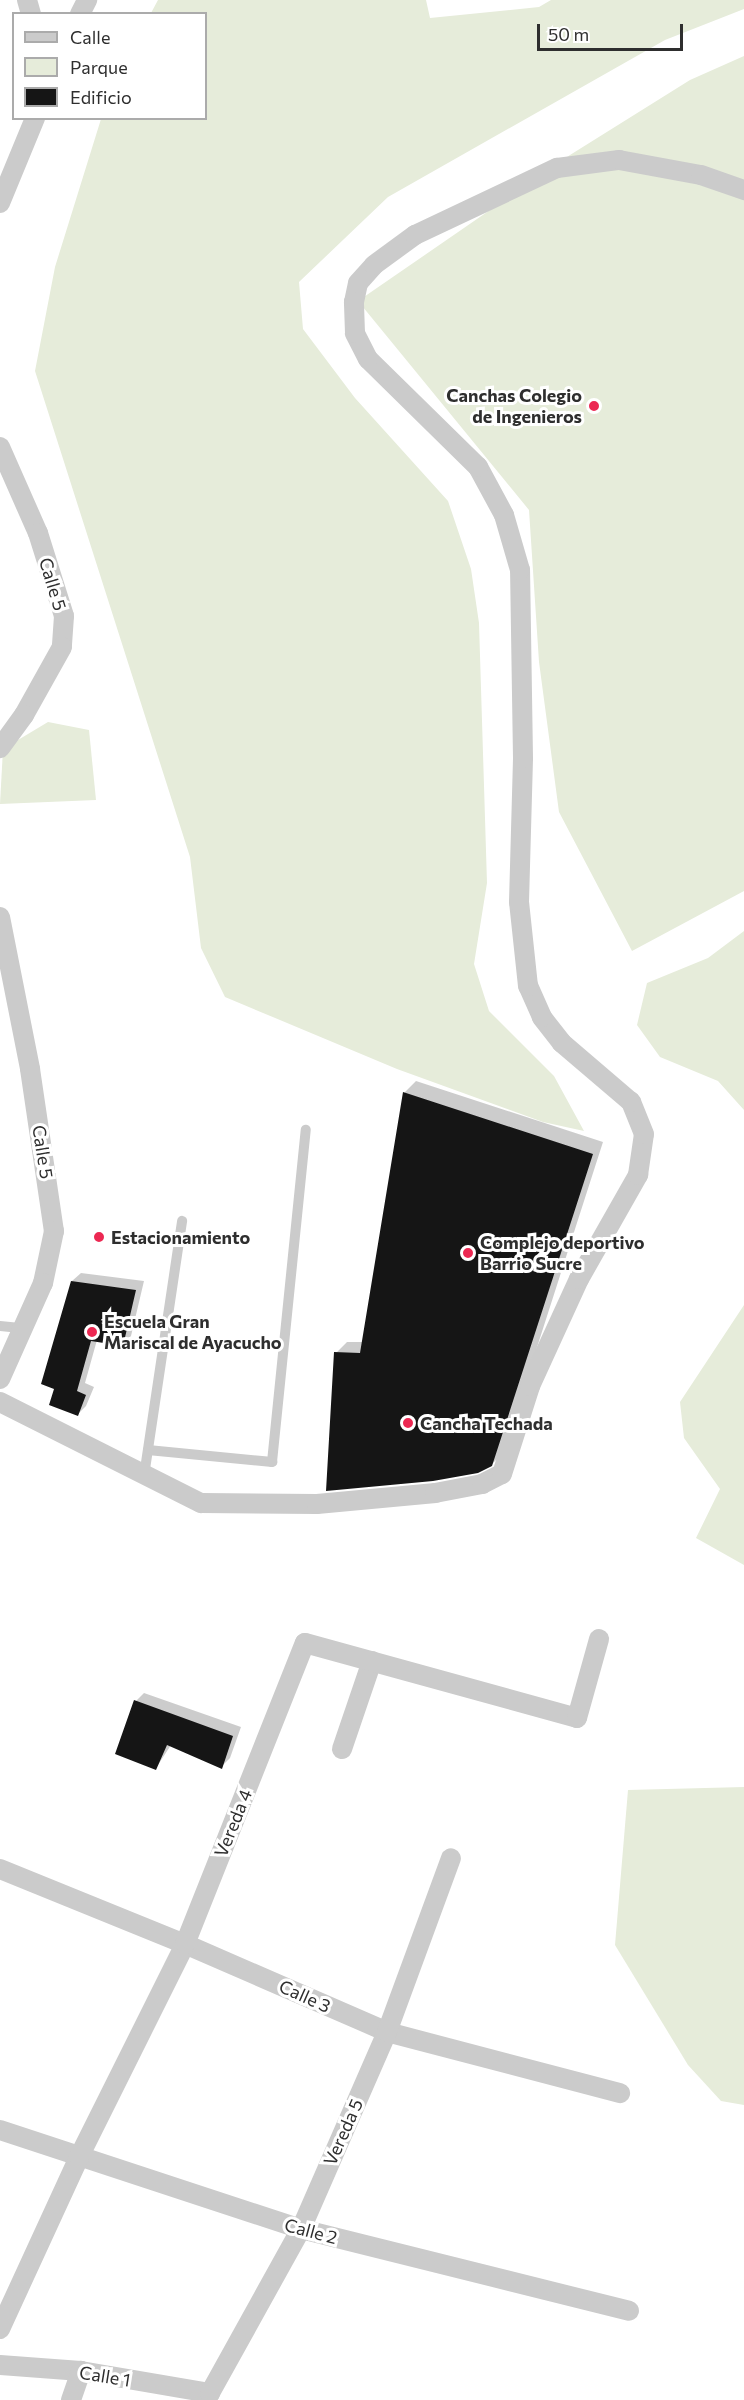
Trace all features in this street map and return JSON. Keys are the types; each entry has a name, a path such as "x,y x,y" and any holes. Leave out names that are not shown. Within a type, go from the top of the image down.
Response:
{"street":[{"path":"0,203 33,120"},
{"path":"0,1402 54,1426 144,1476 201,1503 317,1504 435,1493 482,1484 502,1474 545,1354 579,1279 638,1175 644,1134 631,1102 562,1042 542,1017 528,986 519,902 523,758 520,570 504,515 478,467 368,359 355,333 354,302 358,284 374,265 415,235 557,168 619,160 701,175 744,190"},
{"name":"Calle 5","path":"0,447 38,533 64,616 62,647 24,715 2,739"},
{"name":"Calle 5","path":"0,917 30,1069 54,1231 43,1283 20,1328 0,1379"},
{"name":"Vereda 4","path":"0,2329 78,2157 185,1944 305,1642 577,1718 599,1639"},
{"path":"342,1749 372,1661"},
{"name":"Vereda 5","path":"212,2396 301,2229 387,2032 451,1858"},
{"name":"Calle 3","path":"0,1869 185,1944 387,2032 620,2093"},
{"name":"Calle 2","path":"0,2130 301,2229 629,2311"},
{"name":"Calle 1","path":"0,2365 81,2371 212,2396"},
{"path":"72,2400 81,2371"}],"lane":[{"path":"148,1450 272,1462 306,1130"},
{"path":"144,1476 182,1221"},
{"path":"0,1326 20,1328"}],"green space":[{"path":"158,0 426,0 430,18 539,7 551,0 744,0 744,9 665,40 388,197 299,282 303,329 355,398 448,501 471,569 479,623 487,883 474,964 489,1011 554,1076 584,1131 543,1122 397,1069 225,997 201,948 190,857 35,371 55,267 101,120 207,120 207,12 152,12"},
{"name":"Canchas Colegio de Ingenieros","path":"744,56 744,891 632,951 559,812 539,662 529,510 358,301 570,155 690,80"},
{"path":"48,722 89,730 96,800 0,804 3,749"},
{"path":"744,931 744,1110 718,1081 660,1057 637,1025 647,983 708,958"},
{"path":"744,1305 744,1565 696,1538 720,1489 684,1438 680,1402"},
{"path":"744,1787 744,2105 721,2101 688,2065 615,1945 628,1790"}],"building":[{"name":"Complejo deportivo Barrio Sucre","path":"403,1092 593,1154 492,1466 478,1473 433,1481 326,1491 334,1352 360,1353"},
{"path":"71,1281 136,1290 123,1346 91,1341 77,1391 86,1395 78,1416 49,1405 54,1389 41,1384"},
{"path":"134,1700 233,1736 222,1769 167,1745 156,1770 115,1754"}],"place":[{"name":"Canchas Colegio de Ingenieros","path":"594,406"},
{"name":"Estacionamiento","path":"99,1237"},
{"name":"Complejo deportivo Barrio Sucre","path":"468,1253"},
{"name":"Escuela Gran Mariscal de Ayacucho","path":"92,1332"},
{"name":"Cancha Techada","path":"408,1423"}]}
